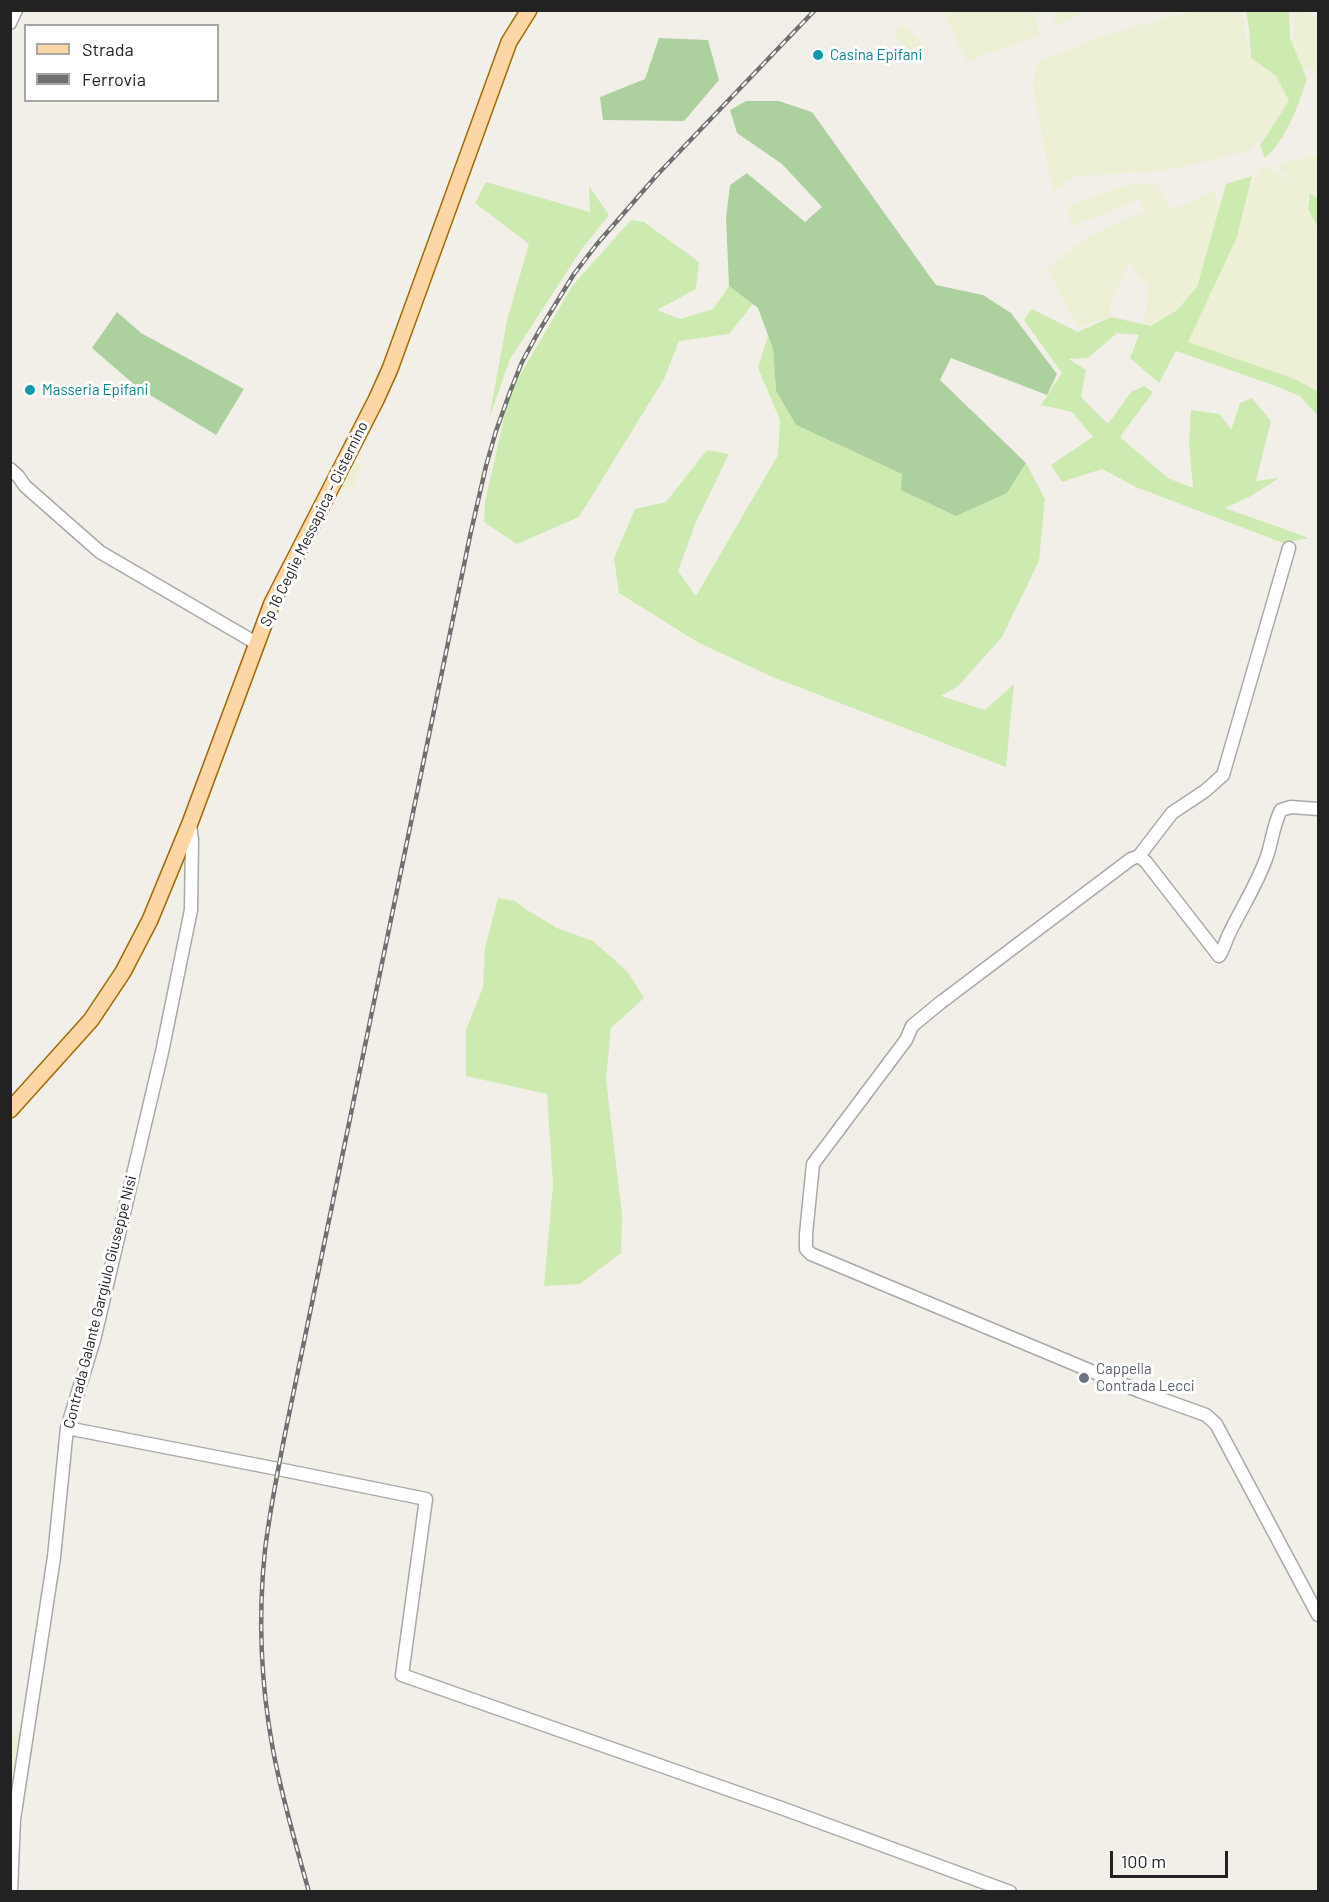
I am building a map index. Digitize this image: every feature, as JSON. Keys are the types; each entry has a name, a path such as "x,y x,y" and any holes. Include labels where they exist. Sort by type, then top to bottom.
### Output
{"main road":[{"name":"Sp 16 Ceglie Messapica - Cisternino","path":"10,1110 91,1020 123,972 150,920 190,823 272,603 390,369 508,42 529,10"}],"street":[{"path":"10,23 16,10"},
{"path":"10,469 25,486 100,552 256,643"},
{"path":"1289,548 1223,775 1205,791 1172,813 1139,856 1131,859 912,1026 906,1040 813,1164 806,1249 811,1254 1139,1391 1206,1415 1216,1424 1318,1615"},
{"path":"1139,856 1219,956 1252,893 1267,857 1281,810 1291,807 1318,809"},
{"name":"Contrada Galante Gargiulo Giuseppe Nisi","path":"11,1892 14,1819 54,1557 67,1428 94,1340 165,1041 191,910 192,840 190,823"},
{"path":"67,1428 426,1499 402,1675 784,1809 1010,1892"}],"green space":[{"path":"1052,10 1089,11 1056,26"},
{"path":"944,11 1036,11 1039,35 966,62"},
{"path":"1190,11 1240,11 1251,58 1276,76 1289,101 1275,124 1249,151 1164,171 1076,176 1053,192 1033,88 1036,63 1099,37"},
{"path":"1246,11 1289,11 1290,38 1307,79 1286,131 1265,158 1260,145 1289,101 1276,76 1251,58"},
{"path":"1295,11 1305,11 1318,18 1318,71 1298,68 1292,44"},
{"path":"903,25 925,45 913,56 893,33"},
{"path":"659,38 708,40 719,80 684,121 603,120 600,97 645,79"},
{"path":"746,101 779,101 812,112 936,285 983,295 1011,313 1057,374 1047,395 951,358 940,380 1026,463 1007,493 956,516 901,490 902,474 796,425 776,391 773,349 758,308 729,286 726,218 730,185 747,173 805,222 822,207 782,164 737,133 730,110"},
{"path":"1318,154 1318,198 1307,191 1308,209 1318,228 1318,389 1188,342 1237,237 1248,192 1262,164 1301,186 1275,166"},
{"path":"1252,176 1237,237 1188,342 1292,378 1318,391 1318,416 1300,396 1176,351 1159,383 1130,358 1139,335 1117,333 1088,358 1069,359 1086,370 1081,397 1108,424 1131,392 1144,386 1153,392 1120,437 1168,478 1193,488 1189,443 1191,410 1220,414 1231,430 1240,403 1252,398 1271,421 1256,481 1279,478 1251,496 1225,508 1309,538 1283,543 1136,487 1102,469 1062,482 1051,465 1093,437 1072,412 1041,405 1062,373 1024,320 1032,309 1078,332 1111,317 1151,326 1177,310 1197,287 1226,184"},
{"path":"486,182 590,212 589,186 609,215 581,250 510,359 489,419 507,320 529,244 475,203"},
{"path":"1134,183 1157,185 1169,208 1190,204 1215,188 1219,211 1197,287 1177,310 1151,326 1144,324 1149,286 1129,263 1110,301 1111,317 1079,327 1047,270 1073,247 1103,229 1144,212 1139,199 1072,227 1067,205"},
{"path":"1310,193 1318,199 1318,228 1308,209"},
{"path":"631,220 644,222 699,262 696,289 657,310 680,319 713,309 729,286 753,304 729,334 679,341 664,379 579,517 517,544 484,522 485,502 510,392 573,285"},
{"path":"117,312 141,333 244,389 216,435 137,387 92,348"},
{"path":"768,335 773,349 776,391 796,425 902,474 1007,493 1026,463 1045,499 1039,561 1002,637 958,686 941,696 985,710 1014,684 1006,767 775,678 699,643 619,593 614,558 635,509 666,502 707,450 729,454 696,522 678,571 696,596 778,455 780,420 758,368"},
{"path":"352,461 362,464 352,492 341,485"},
{"path":"498,898 515,901 557,928 593,941 628,972 644,998 611,1028 606,1079 622,1214 621,1253 580,1284 544,1286 553,1184 547,1094 466,1076 466,1030 483,987 485,948"},
{"path":"11,1735 22,1737 11,1831"}],"railway":[{"path":"309,1892 281,1786 266,1701 261,1625 265,1550 286,1429 486,466 496,431 522,362 574,274 657,175 815,10"}],"place":[{"name":"Casina Epifani","path":"818,55"},
{"name":"Masseria Epifani","path":"30,390"},
{"name":"Cappella Contrada Lecci","path":"1084,1378"}]}
